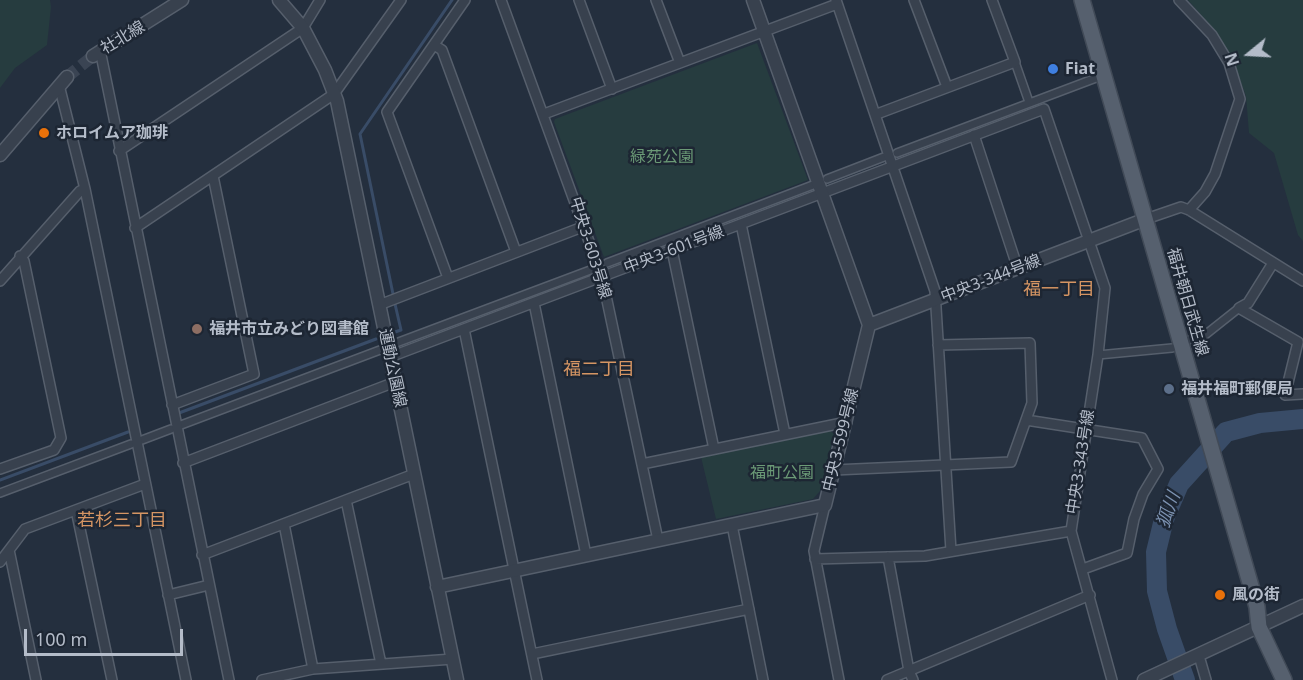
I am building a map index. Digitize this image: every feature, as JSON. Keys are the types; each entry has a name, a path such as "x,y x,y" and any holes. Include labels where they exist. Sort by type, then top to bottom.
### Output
{"main road":[{"name":"福井朝日武生線","path":"1082,0 1257,607 1259,627 1284,680"}],"street":[{"name":"社北線","path":"97,53 160,16 182,0"},
{"name":"運動公園線","path":"279,0 303,28 325,70 334,94 379,305 385,353 395,382 457,680"},
{"path":"119,151 303,28 321,0"},
{"path":"135,228 334,94 401,0"},
{"path":"448,278 387,112 465,0"},
{"name":"中央3-603号線","path":"501,0 602,277 658,540"},
{"path":"579,0 612,89"},
{"path":"656,0 680,63"},
{"path":"753,0 869,325"},
{"path":"914,0 947,87"},
{"path":"992,0 1029,102"},
{"path":"1179,0 1212,35 1229,63 1240,99 1215,174 1205,192 1189,210"},
{"path":"544,114 837,2 877,114 935,291 951,551"},
{"path":"434,45 442,50 516,252"},
{"path":"97,53 229,680"},
{"path":"877,114 1015,62"},
{"path":"897,153 1096,78"},
{"path":"0,155 63,81"},
{"path":"63,81 186,680"},
{"name":"中央3-343号線","path":"974,135 1044,109 1105,288 1098,356 1071,531 1112,680"},
{"path":"974,135 1018,269"},
{"name":"中央3-601号線","path":"385,353 464,329 974,135"},
{"path":"827,179 884,157"},
{"path":"172,405 254,374 213,176"},
{"path":"607,263 813,185"},
{"path":"0,281 20,256 85,189"},
{"path":"1146,219 1181,207 1189,210 1303,281"},
{"name":"中央3-344号線","path":"869,325 1146,219"},
{"path":"741,224 785,434"},
{"path":"379,305 585,226"},
{"path":"672,250 714,449"},
{"path":"0,469 54,450 61,438 24,261 20,256"},
{"path":"1189,340 1205,335 1248,303 1273,264"},
{"path":"396,344 593,269"},
{"path":"534,303 586,555"},
{"path":"1239,308 1298,342 1285,395 1303,394"},
{"name":"中央3-599号線","path":"437,587 825,505 869,325"},
{"path":"464,329 537,680"},
{"path":"834,470 1011,462 1032,403 1030,343 938,345"},
{"path":"1098,356 1172,348"},
{"path":"181,425 385,353"},
{"path":"183,463 395,382"},
{"path":"1026,420 1142,438 1158,470 1143,494 1134,519 1128,553 1083,569"},
{"path":"642,464 847,422"},
{"path":"142,440 171,429"},
{"path":"0,493 131,444"},
{"path":"202,555 414,474"},
{"path":"0,562 26,529 145,483"},
{"path":"346,500 381,664"},
{"path":"825,505 814,559 839,680"},
{"path":"76,510 112,680"},
{"path":"284,524 313,669"},
{"path":"732,525 763,680"},
{"path":"814,559 888,557 951,551 1071,531"},
{"path":"9,550 36,680"},
{"path":"888,557 911,675"},
{"path":"168,595 209,585"},
{"path":"887,680 911,675 1090,595"},
{"path":"1144,680 1164,675 1303,606"},
{"path":"532,654 749,609"},
{"path":"262,680 313,669 453,659"},
{"path":"1193,659 1206,680"}],"green space":[{"path":"0,0 50,0 51,7 47,45 15,68 0,88"},
{"path":"1188,0 1303,0 1303,241 1298,235 1274,153 1249,133 1246,96 1232,58 1216,32"},
{"name":"緑苑公園","path":"757,43 808,180 604,257 554,122 555,119"},
{"name":"福町公園","path":"829,430 834,434 820,491 813,499 716,519 701,457"}],"waterway":[{"path":"393,294 360,134 452,0"},
{"path":"395,304 401,330 395,332"},
{"path":"179,413 376,339"},
{"name":"狐川","path":"1185,680 1167,629 1157,591 1156,552 1164,519 1179,484 1226,432 1260,423 1303,419"},
{"path":"0,480 128,432"}],"tunnel":[{"path":"67,77 93,56"}],"place":[{"name":"Fiat","path":"1053,69"},
{"name":"ホロイムア珈琲","path":"44,133"},
{"name":"福井市立みどり図書館","path":"197,329"},
{"name":"福井福町郵便局","path":"1169,389"},
{"name":"風の街","path":"1220,595"}],"district":[{"name":"福一丁目","path":"1059,290"},
{"name":"福二丁目","path":"599,370"},
{"name":"若杉三丁目","path":"122,521"}]}
